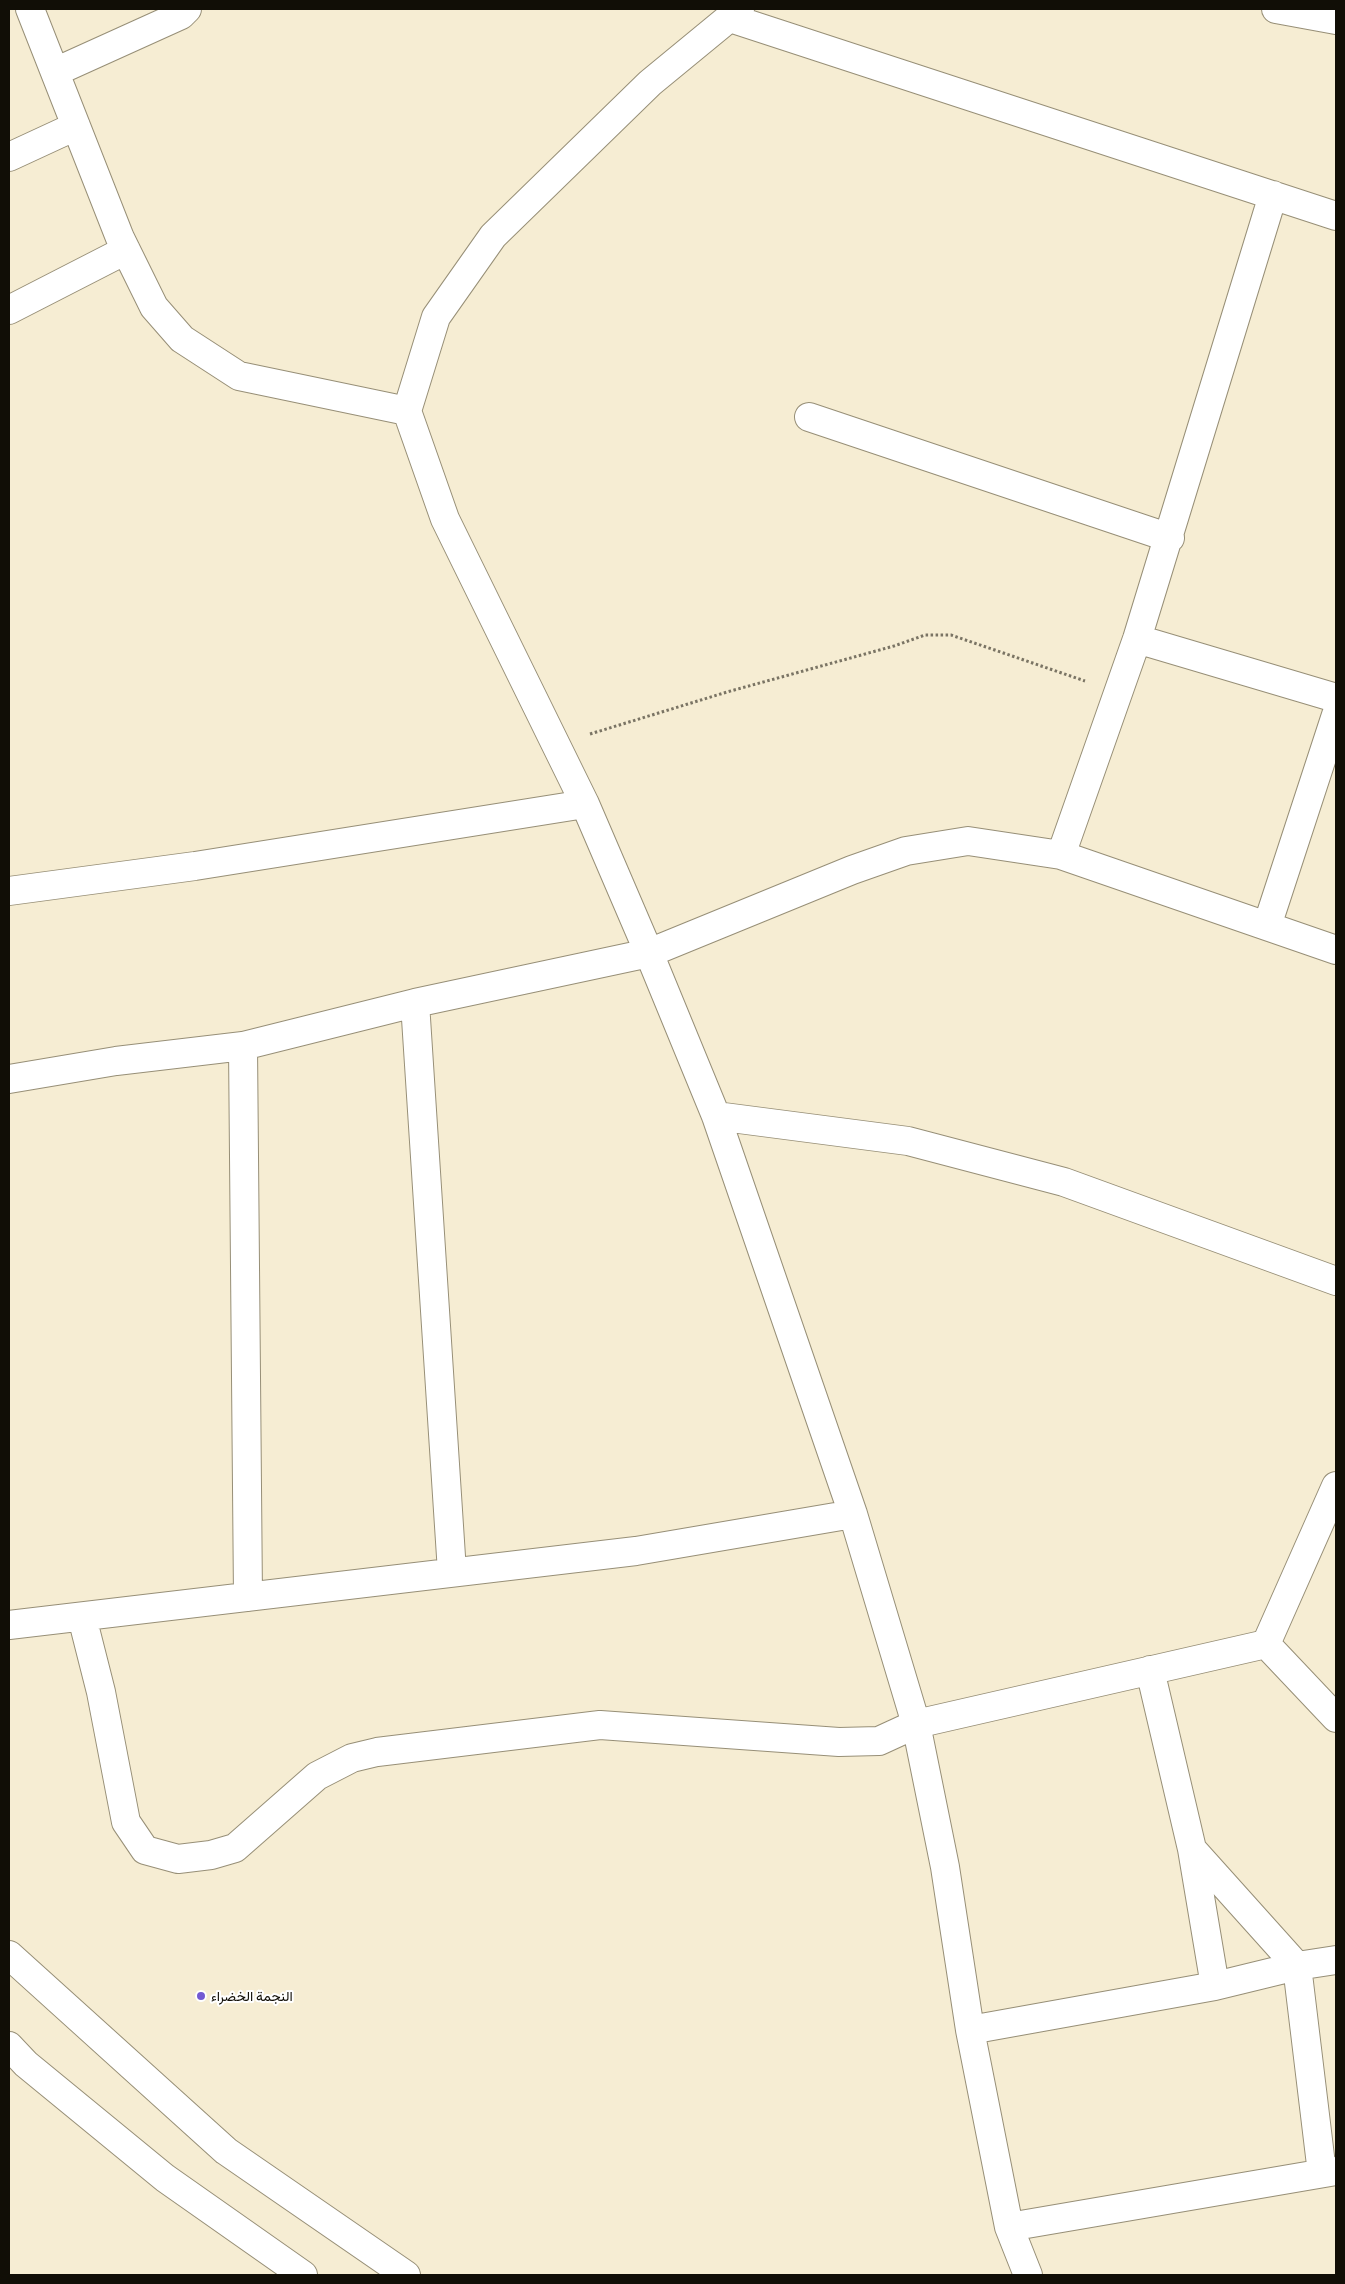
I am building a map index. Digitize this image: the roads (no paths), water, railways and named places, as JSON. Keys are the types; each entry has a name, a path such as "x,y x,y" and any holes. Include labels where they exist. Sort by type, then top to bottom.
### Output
{"street":[{"path":"30,9 126,250 154,307 182,339 239,376 407,411"},
{"path":"55,72 181,15 186,9"},
{"path":"1276,9 1336,20"},
{"path":"1028,2275 1009,2227 970,2030 945,1867 916,1724 853,1514 716,1116 650,953 585,804 445,519 407,411 436,317 493,236 650,83 735,13 1336,216"},
{"path":"9,156 76,126"},
{"path":"1061,855 1138,639 1273,195"},
{"path":"9,310 126,250"},
{"path":"809,417 1170,538"},
{"path":"1138,639 1336,698"},
{"path":"1267,926 1336,715"},
{"path":"9,891 194,866 585,804"},
{"path":"9,1079 116,1061 242,1046 415,1003 650,953 852,870 906,851 968,841 1061,855 1336,950"},
{"path":"415,1003 452,1572"},
{"path":"242,1046 248,1597"},
{"path":"716,1116 908,1141 1064,1182 1336,1281"},
{"path":"1266,1644 1336,1486"},
{"path":"9,1625 636,1551 853,1514"},
{"path":"82,1617 101,1692 126,1822 145,1850 178,1859 211,1855 235,1848 317,1776 352,1758 377,1752 600,1725 839,1742 878,1740 916,1724 1266,1644"},
{"path":"1266,1644 1336,1718"},
{"path":"1150,1670 1192,1850 1215,1986"},
{"path":"1009,2227 1329,2172 1297,1966 1192,1850"},
{"path":"9,1955 226,2151 406,2275"},
{"path":"970,2030 1215,1986 1297,1966 1336,1960"},
{"path":"9,2046 33,2070 165,2178 303,2275"}],"place":[{"name":"النجمة الخضراء","path":"201,1996"}]}
